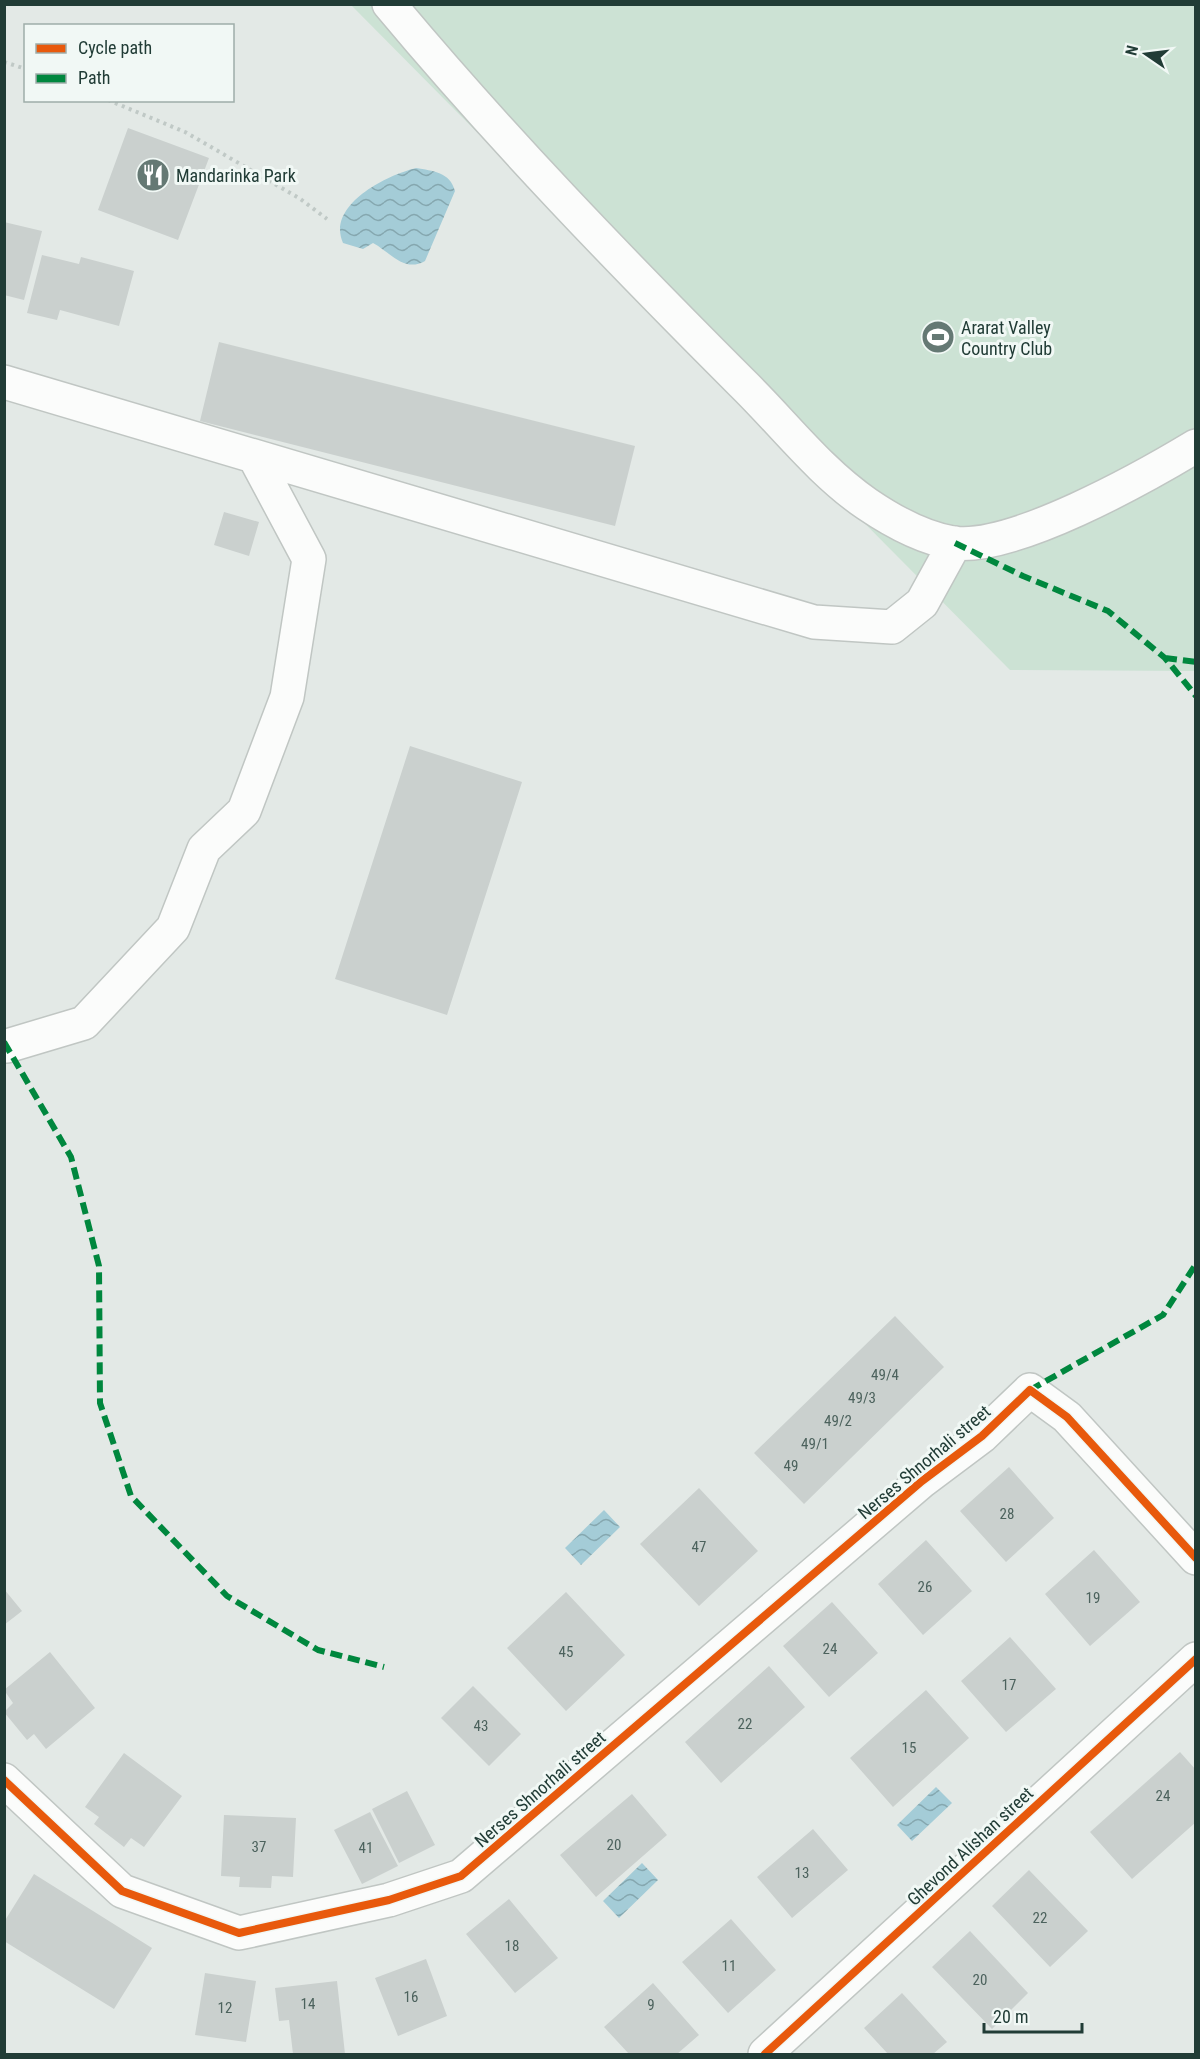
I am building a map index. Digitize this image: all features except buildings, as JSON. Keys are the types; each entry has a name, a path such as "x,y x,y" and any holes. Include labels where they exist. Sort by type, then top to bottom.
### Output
{"street":[{"path":"389,4 581,221 743,384 802,448 866,503 917,532 955,543 997,539 1046,524 1196,446"},
{"path":"4,382 814,622 892,627 922,603 955,543"},
{"path":"7,1046 84,1023 173,928 204,849 244,811 287,697 309,559 254,456"},
{"name":"Nerses Shnorhali street","path":"4,1780 122,1891 239,1933 388,1900 461,1876 922,1481 982,1436 1029,1390 1067,1417 1196,1558"},
{"name":"Ghevond Alishan street","path":"765,2055 1196,1659"}],"path":[{"path":"4,62 24,68"},
{"path":"113,102 185,132 299,198 327,219"}],"green space":[{"name":"Ararat Valley Country Club","path":"351,5 1195,5 1195,671 1010,670"}],"water":[{"path":"416,168 445,176 455,191 425,261 410,265 398,260 373,243 363,249 343,243 340,229 343,216 351,204 362,194 390,177"},
{"path":"604,1510 620,1527 581,1565 565,1548"},
{"path":"936,1787 952,1803 912,1841 897,1825"},
{"path":"642,1863 658,1880 619,1918 603,1901"}],"marked path":[{"path":"955,543 1023,576 1108,611 1165,658 1196,696"},
{"path":"1165,658 1196,662"},
{"path":"4,1042 71,1157 99,1266 100,1403 131,1496 227,1596 318,1650 384,1667"},
{"path":"1030,1390 1163,1315 1196,1264"}],"cycle path":[{"path":"4,1780 122,1891 239,1933 389,1900 461,1876 922,1481 982,1436 1030,1390 1067,1417 1196,1558"},
{"path":"765,2054 1196,1659"}],"place":[{"name":"Mandarinka Park","path":"153,175"},
{"name":"Ararat Valley Country Club","path":"938,337"}]}
